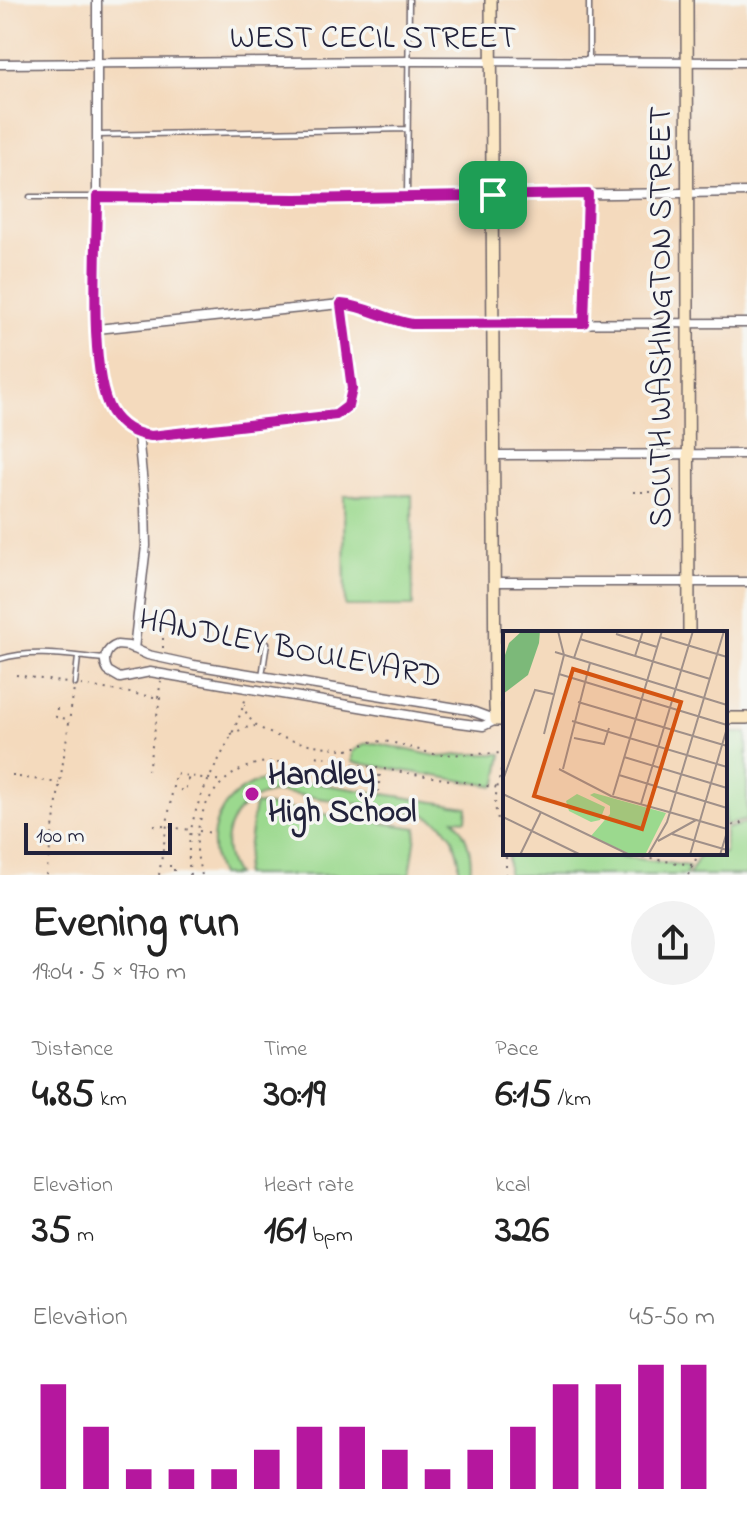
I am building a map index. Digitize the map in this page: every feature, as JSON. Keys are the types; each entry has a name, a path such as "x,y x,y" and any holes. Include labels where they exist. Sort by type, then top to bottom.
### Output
{"street":[{"path":"97,0 97,329 100,375 107,402 119,422 138,434 157,436 329,417 343,411 348,406 352,389 341,304"},
{"path":"491,0 495,582 500,720"},
{"name":"SOUTH WASHINGTON STREET","path":"687,0 689,631"},
{"name":"WEST CECIL STREET","path":"0,64 747,62"},
{"path":"97,197 747,192"},
{"path":"97,329 341,304 356,305 412,324 747,323"},
{"path":"134,649 145,572 146,539 138,434"},
{"path":"495,455 747,454"},
{"path":"495,582 747,582"},
{"name":"HANDLEY BOULEVARD","path":"117,645 148,655 264,677 469,710 500,720 475,726 150,672 120,678 108,671 105,659 108,650 117,645"},
{"path":"263,692 264,677"},
{"path":"372,709 374,695"}],"lane":[{"path":"407,196 409,0"},
{"path":"589,0 589,62"},
{"path":"98,135 407,129"},
{"path":"584,323 588,194"},
{"path":"30,197 97,197"},
{"path":"264,677 267,643"},
{"path":"0,659 36,653 105,659"},
{"path":"75,684 78,657"}],"path":[{"path":"633,492 677,492"},
{"path":"163,637 163,650"},
{"path":"16,675 61,682"},
{"path":"148,770 161,680"},
{"path":"106,689 108,681"},
{"path":"114,691 115,682"},
{"path":"46,875 75,684 158,698"},
{"path":"128,693 129,684"},
{"path":"190,875 188,855 197,805 246,697"},
{"path":"244,705 248,718 256,727"},
{"path":"57,708 56,717 70,719"},
{"path":"229,736 237,730 256,727 302,743 348,750 374,741 391,742 437,755 503,752"},
{"path":"202,875 196,858 194,830 206,802 224,781 258,763 284,762 315,767 318,756 347,760 348,750"},
{"path":"503,761 496,812 503,832"},
{"path":"380,776 346,771 347,763 503,789"},
{"path":"378,792 381,768"},
{"path":"13,774 60,783"},
{"path":"159,875 175,774 224,781"},
{"path":"180,790 185,791 189,776"},
{"path":"727,827 747,822"},
{"path":"154,825 213,833"},
{"path":"624,855 692,865"},
{"path":"688,875 698,855"},
{"path":"169,866 174,866 174,875"}],"green space":[{"path":"412,495 413,606 345,606 344,496"},
{"path":"727,733 747,733 747,820 727,825"},
{"path":"375,743 441,757 502,754 497,783 494,786 352,762 352,752 364,744"},
{"path":"282,778 467,807 466,820 454,819 468,845 470,875 459,875 459,860 453,838 443,825 424,814 279,792 251,801 232,821 226,847 236,875 220,875 213,840 223,809 233,796 247,787 263,780"},
{"path":"255,804 417,828 410,875 244,875"},
{"path":"747,823 747,875 689,875 700,855 727,855 727,828"},
{"path":"508,855 610,855 689,866 686,875 508,875"}],"place":[{"name":"Handley High School","path":"252,794"}],"route":[{"path":"588,194 584,323 412,324 356,305 341,304 352,389 348,406 336,415 151,436 126,428 113,414 102,390 97,351 97,197 296,199 493,195 588,194"}]}
